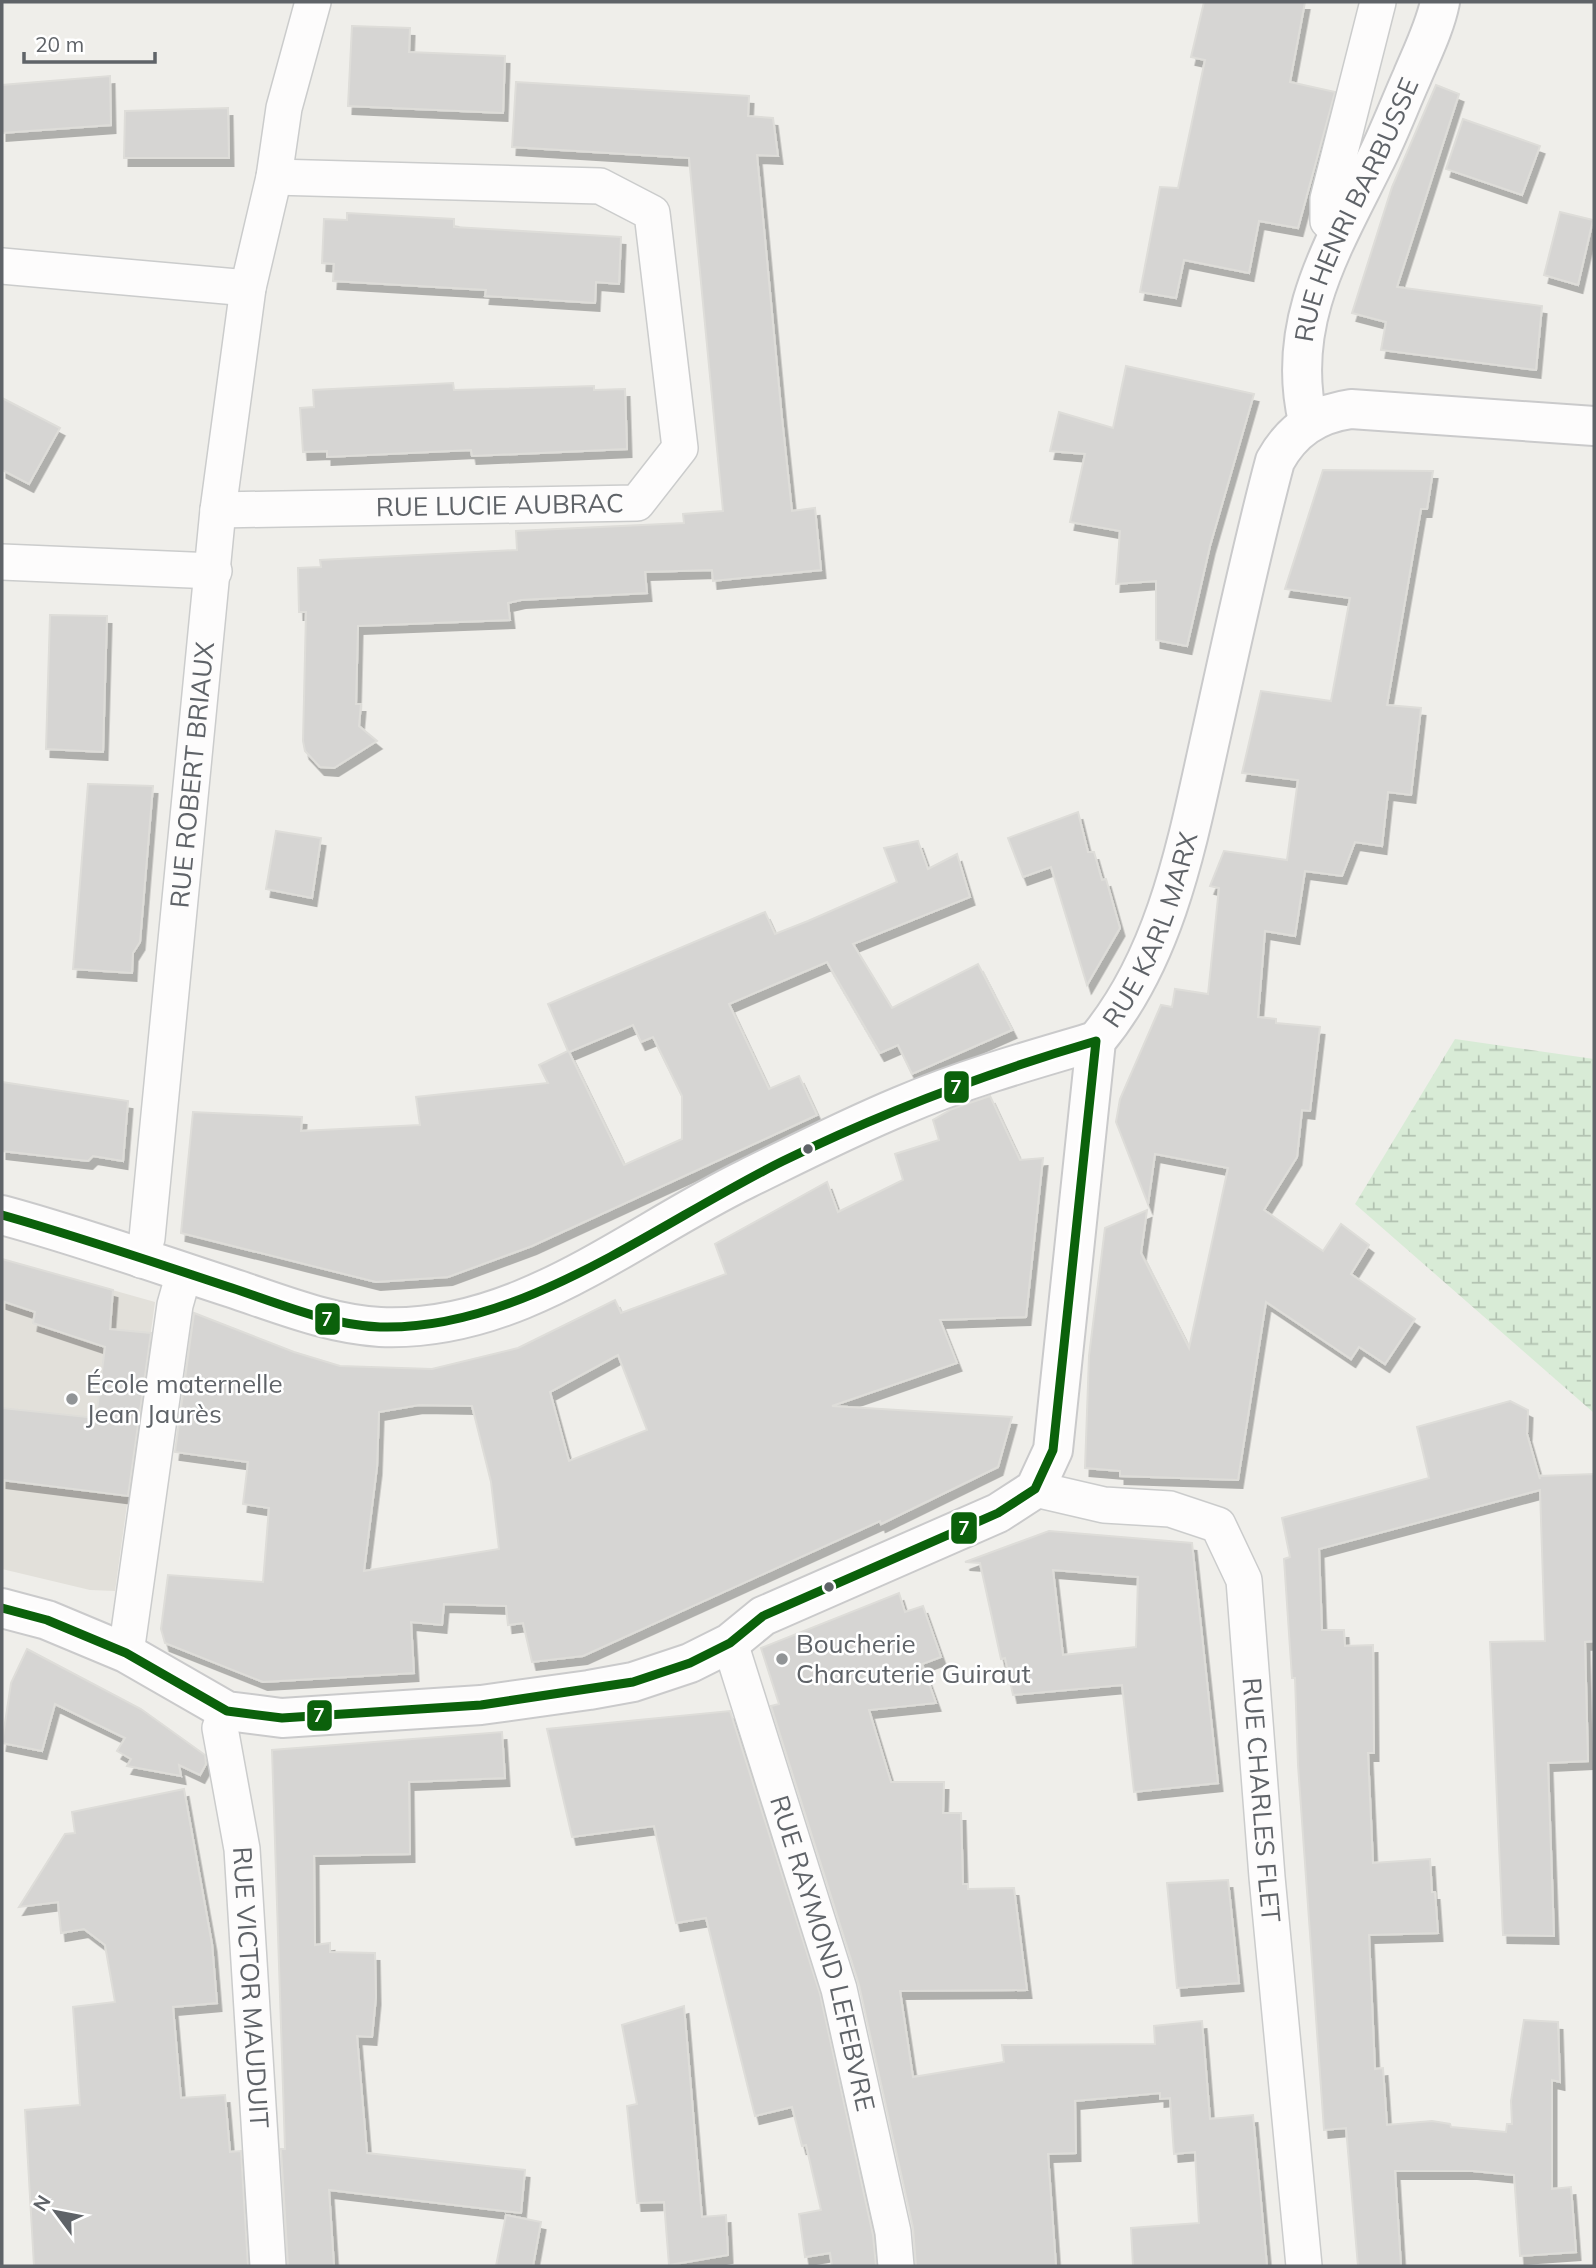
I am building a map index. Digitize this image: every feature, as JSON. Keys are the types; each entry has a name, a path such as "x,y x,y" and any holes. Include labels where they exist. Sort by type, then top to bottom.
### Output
{"street":[{"name":"RUE ROBERT BRIAUX","path":"141,1260 147,1238 218,510 248,288 274,177 284,108 313,2"},
{"path":"1339,231 1328,220 1328,199 1378,2"},
{"name":"RUE HENRI BARBUSSE","path":"1308,421 1301,393 1307,318 1322,265 1380,150 1440,2"},
{"name":"RUE LUCIE AUBRAC","path":"218,510 637,503 680,448 653,213 600,186 274,177"},
{"path":"2,266 248,288"},
{"path":"1308,421 1331,412 1351,409 1594,426"},
{"name":"RUE KARL MARX","path":"1035,1489 1054,1450 1097,1041 1121,1012 1143,971 1167,906 1189,836 1275,461 1284,443 1308,421"},
{"path":"2,562 214,571"},
{"path":"2,1215 69,1233 141,1260 318,1317 379,1327 438,1324 486,1315 541,1294 718,1192 891,1110 1016,1064 1097,1041"},
{"path":"126,1653 175,1305 184,1273"},
{"path":"2,1608 47,1620 126,1653 227,1710 282,1718 481,1706 633,1682 690,1663 730,1643 763,1616 998,1513 1035,1489"},
{"name":"RUE CHARLES FLET","path":"1035,1489 1104,1505 1170,1509 1218,1525 1244,1580 1267,1877 1304,2266"},
{"name":"RUE RAYMOND LEFEBVRE","path":"730,1643 839,1989 893,2232 896,2266"},
{"name":"RUE VICTOR MAUDUIT","path":"227,1710 220,1728 242,1849 268,2266"}],"shaded area":[{"name":"École maternelle Jean Jaurès","path":"2,1259 155,1302 115,1591 90,1590 2,1569"}],"green space":[{"path":"1455,1039 1594,1059 1594,1413 1355,1204"}],"building":[{"path":"1204,2 1305,2 1290,82 1335,92 1298,228 1259,221 1249,273 1184,260 1176,298 1140,292 1160,187 1178,188 1205,60 1191,57"},
{"path":"352,26 410,28 409,52 505,56 503,113 348,106"},
{"path":"110,76 111,125 2,133 2,85"},
{"path":"516,82 749,96 748,116 773,118 778,156 757,155 782,418 792,511 815,508 821,570 713,581 712,570 645,572 647,593 521,600 508,603 510,620 358,626 356,704 361,704 359,726 377,741 334,768 320,767 305,751 303,741 306,612 299,612 298,568 321,567 320,560 517,550 516,531 684,523 683,514 723,511 689,158 512,147"},
{"path":"1436,85 1459,94 1397,287 1542,306 1536,370 1381,350 1386,322 1352,313 1392,187"},
{"path":"228,108 229,158 124,158 125,111"},
{"path":"1463,119 1540,146 1522,195 1446,169"},
{"path":"1560,212 1593,220 1578,285 1544,275"},
{"path":"347,213 454,219 454,227 621,237 619,284 596,282 595,303 485,296 486,290 333,281 334,264 322,263 324,219 347,220"},
{"path":"1126,366 1254,394 1210,546 1187,646 1156,640 1156,581 1116,584 1120,531 1070,522 1085,454 1050,451 1059,412 1113,428"},
{"path":"453,383 454,390 594,386 594,390 625,389 627,449 472,456 471,450 327,457 327,451 303,452 300,408 314,407 313,390"},
{"path":"2,398 60,428 29,484 2,470"},
{"path":"1323,470 1433,471 1427,509 1421,509 1387,705 1421,708 1411,795 1388,792 1382,846 1355,842 1342,876 1305,871 1295,936 1265,931 1258,1017 1276,1019 1276,1023 1320,1027 1310,1111 1302,1110 1297,1157 1264,1210 1323,1251 1341,1224 1369,1245 1351,1274 1415,1319 1385,1364 1359,1347 1351,1359 1266,1302 1238,1480 1120,1476 1120,1471 1085,1468 1089,1356 1105,1228 1147,1210 1141,1253 1189,1348 1228,1168 1155,1154 1148,1204 1116,1122 1120,1099 1161,1005 1172,1007 1175,989 1208,994 1219,888 1210,886 1224,851 1287,860 1298,780 1242,773 1261,691 1331,701 1350,598 1285,589"},
{"path":"50,615 107,616 103,752 46,749"},
{"path":"88,784 153,786 140,942 133,953 132,973 73,969"},
{"path":"1078,812 1088,852 1094,852 1102,880 1106,879 1120,928 1087,985 1051,867 1023,877 1008,838"},
{"path":"276,831 321,838 312,898 266,889"},
{"path":"918,841 928,869 957,854 970,897 853,944 892,1008 978,964 1012,1030 912,1074 898,1045 880,1053 827,962 729,1004 769,1089 799,1076 817,1115 532,1246 448,1277 376,1282 181,1233 193,1112 302,1117 301,1131 420,1125 416,1097 548,1083 539,1065 568,1051 548,1004 765,912 775,934 897,882 884,848","holes":["633,1025 641,1042 653,1037 682,1096 682,1139 624,1165 569,1052"]},
{"path":"2,1082 128,1101 123,1161 93,1156 88,1161 2,1151"},
{"path":"990,1096 1020,1160 1043,1158 1026,1317 940,1320 957,1363 832,1406 1012,1417 998,1467 881,1524 880,1521 583,1656 532,1662 523,1623 508,1625 506,1606 444,1604 442,1625 411,1622 414,1673 263,1682 165,1643 161,1629 168,1575 263,1582 269,1508 243,1504 248,1462 175,1452 194,1313 294,1352 340,1366 432,1369 518,1348 615,1300 621,1313 726,1274 715,1244 827,1182 838,1212 903,1180 895,1154 939,1140 933,1120 952,1109","holes":["618,1355 647,1430 569,1461 550,1392","419,1405 472,1406 491,1482 499,1549 364,1571 377,1467 379,1412"]},
{"path":"2,1259 113,1290 110,1329 151,1333 128,1496 2,1480 2,1408 96,1418 105,1347 33,1323 35,1312 2,1301"},
{"path":"1510,1401 1528,1410 1527,1434 1539,1476 1594,1474 1594,1641 1585,1642 1588,1761 1548,1763 1554,1936 1503,1935 1490,1642 1545,1641 1540,1490 1319,1549 1322,1630 1344,1630 1345,1646 1373,1645 1374,1753 1368,1753 1373,1863 1430,1859 1432,1892 1435,1892 1438,1933 1369,1935 1375,2069 1383,2068 1387,2125 1432,2121 1450,2124 1451,2127 1506,2132 1507,2124 1512,2124 1511,2101 1524,2020 1558,2022 1560,2082 1552,2080 1552,2189 1571,2187 1576,2252 1520,2256 1514,2175 1473,2171 1395,2171 1401,2266 1358,2266 1346,2128 1324,2130 1298,1765 1295,1678 1292,1678 1284,1559 1290,1557 1282,1518 1429,1478 1417,1427"},
{"path":"1049,1531 1192,1543 1218,1783 1134,1792 1122,1685 1013,1695 1005,1658 1001,1659 980,1563 965,1562","holes":["1053,1570 1138,1577 1136,1647 1063,1655"]},
{"path":"899,1593 905,1612 923,1606 941,1657 922,1664 936,1703 869,1710 891,1782 944,1782 943,1813 961,1813 963,1884 968,1884 968,1889 1014,1888 1027,1990 900,1991 913,2077 1004,2062 1002,2045 1155,2044 1154,2026 1202,2021 1210,2119 1253,2115 1267,2266 1133,2266 1131,2228 1199,2223 1195,2152 1174,2154 1170,2098 1160,2099 1160,2093 1075,2101 1076,2153 1048,2154 1056,2266 916,2266 913,2228 859,1985 771,1706 779,1704 761,1648"},
{"path":"27,1649 141,1709 205,1755 206,1764 200,1775 179,1765 181,1776 127,1766 131,1759 117,1751 125,1738 55,1704 42,1751 2,1743 11,1683"},
{"path":"730,1711 820,1994 873,2235 876,2266 832,2266 830,2253 805,2257 799,2214 821,2210 806,2145 802,2146 792,2107 755,2116 706,1918 676,1923 654,1826 572,1837 547,1729"},
{"path":"502,1732 505,1778 409,1782 410,1854 314,1856 315,1945 330,1943 330,1952 375,1953 376,1997 372,2037 357,2036 367,2153 525,2170 521,2213 329,2190 334,2266 288,2266 281,2149 285,2149 272,1750"},
{"path":"184,1789 212,1944 217,2003 173,2007 181,2098 225,2095 230,2152 241,2151 248,2266 34,2266 25,2110 80,2105 73,2007 115,2002 105,1945 84,1929 61,1933 58,1902 19,1907 65,1834 75,1833 72,1812"},
{"path":"1228,1880 1239,1983 1177,1988 1167,1883"},
{"path":"684,2006 702,2217 726,2215 728,2255 669,2265 664,2202 637,2203 627,2106 637,2104 622,2025"},
{"path":"506,2215 541,2222 533,2266 496,2266"}],"transit line":[{"name":"7","path":"2,1215 118,1250 323,1318 380,1327 433,1324 485,1311 537,1292 588,1268 783,1161 898,1109 1015,1066 1096,1041 1053,1450 1035,1489 998,1513 763,1616 730,1643 690,1663 633,1682 481,1705 282,1718 227,1711 126,1653 47,1620 2,1608"}],"place":[{"name":"École maternelle Jean Jaurès","path":"72,1399"},
{"name":"Boucherie Charcuterie Guiraut","path":"782,1659"}]}
